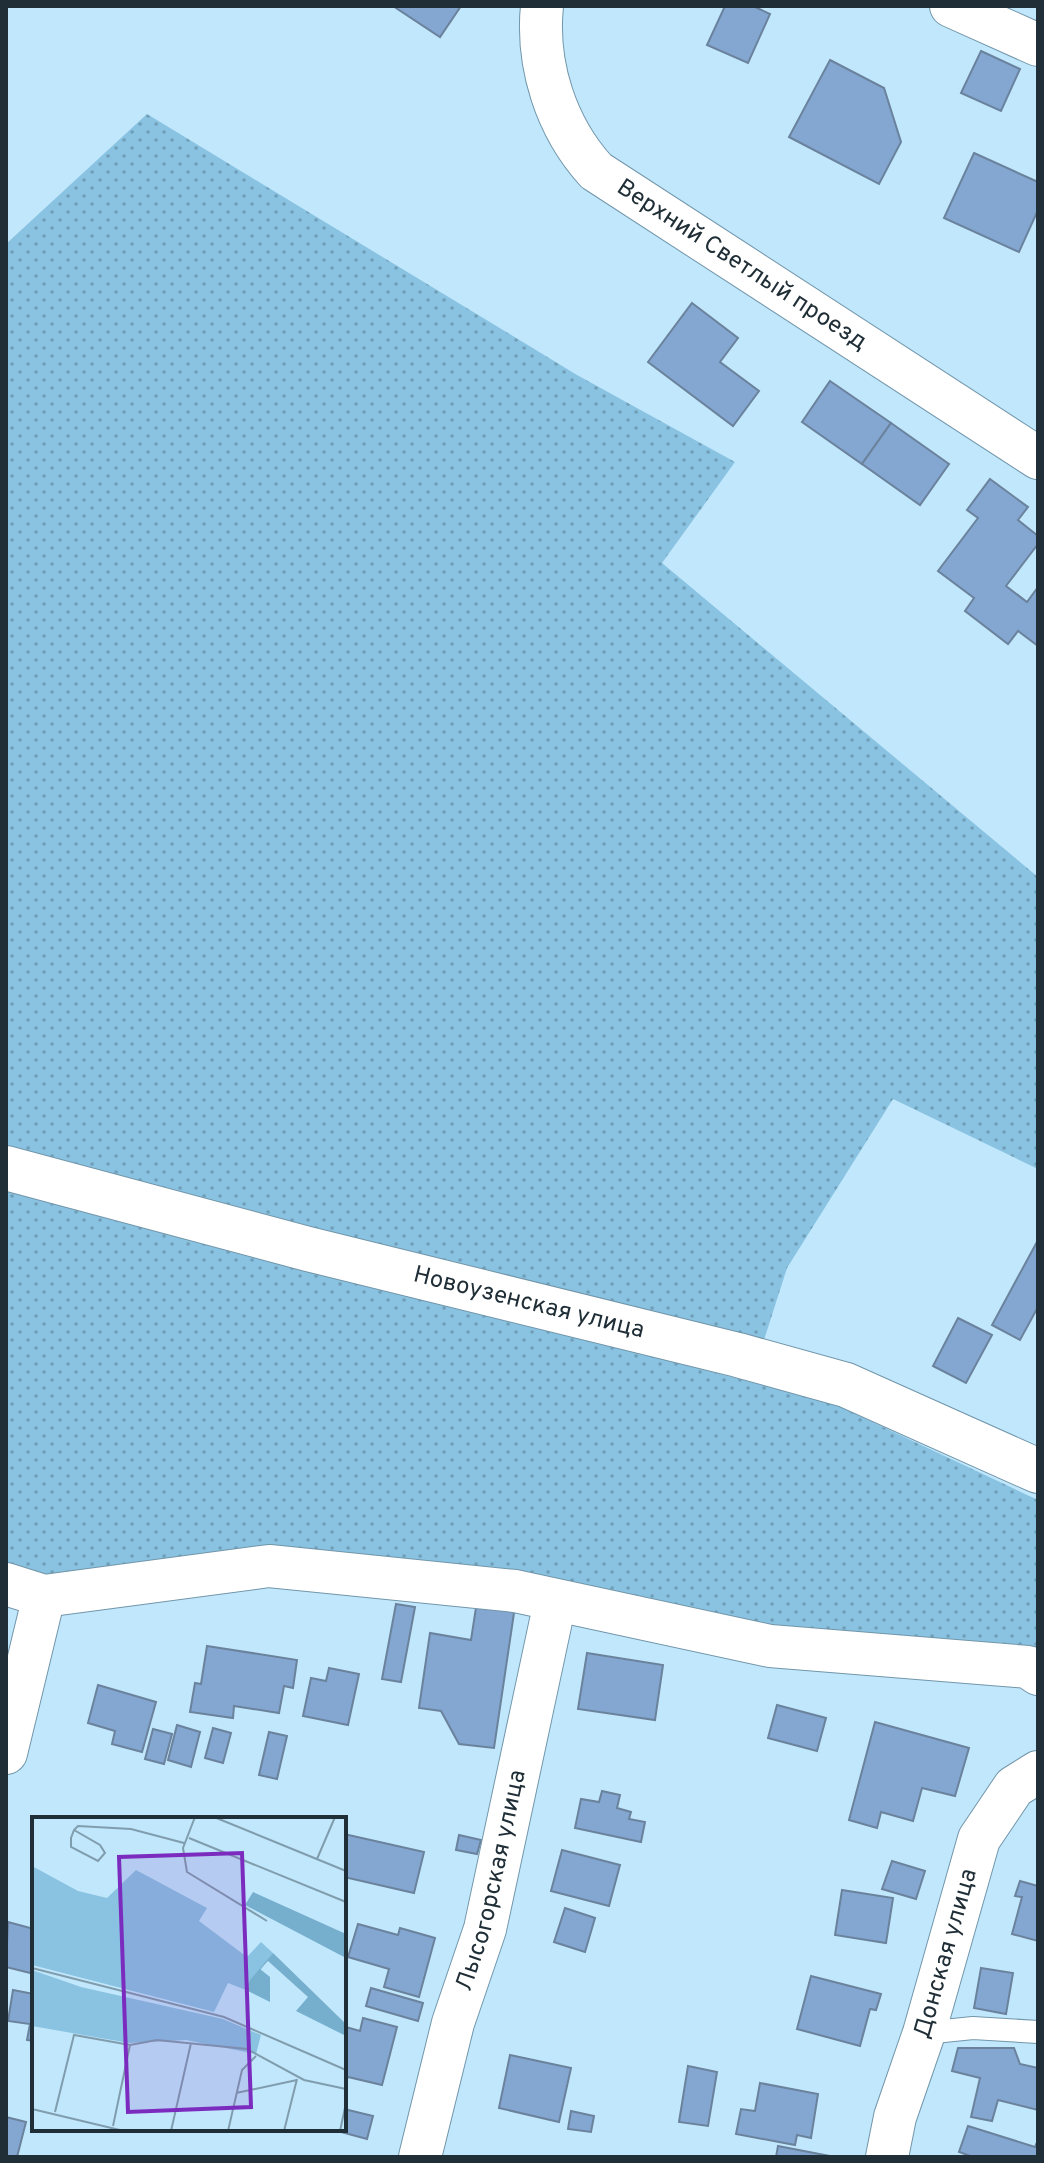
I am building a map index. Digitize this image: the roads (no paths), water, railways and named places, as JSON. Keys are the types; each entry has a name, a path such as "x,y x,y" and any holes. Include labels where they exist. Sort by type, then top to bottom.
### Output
{"main road":[{"name":"Новоузенская улица","path":"6,1168 308,1249 738,1355 846,1385 1038,1471"}],"street":[{"name":"Верхний Светлый проезд","path":"542,6 539,40 558,114 574,147 596,171 1038,458"},
{"path":"951,6 1038,45"},
{"path":"6,1753 25,1590 269,1566 515,1591 770,1646 1028,1667 1038,1674"},
{"name":"Лысогорская улица","path":"420,2157 453,2023 485,1929 555,1602"},
{"name":"Донская улица","path":"887,2157 895,2117 924,2033 979,1839 1014,1787 1038,1772"}],"lane":[{"path":"924,2033 973,2028 1038,2032"}]}
